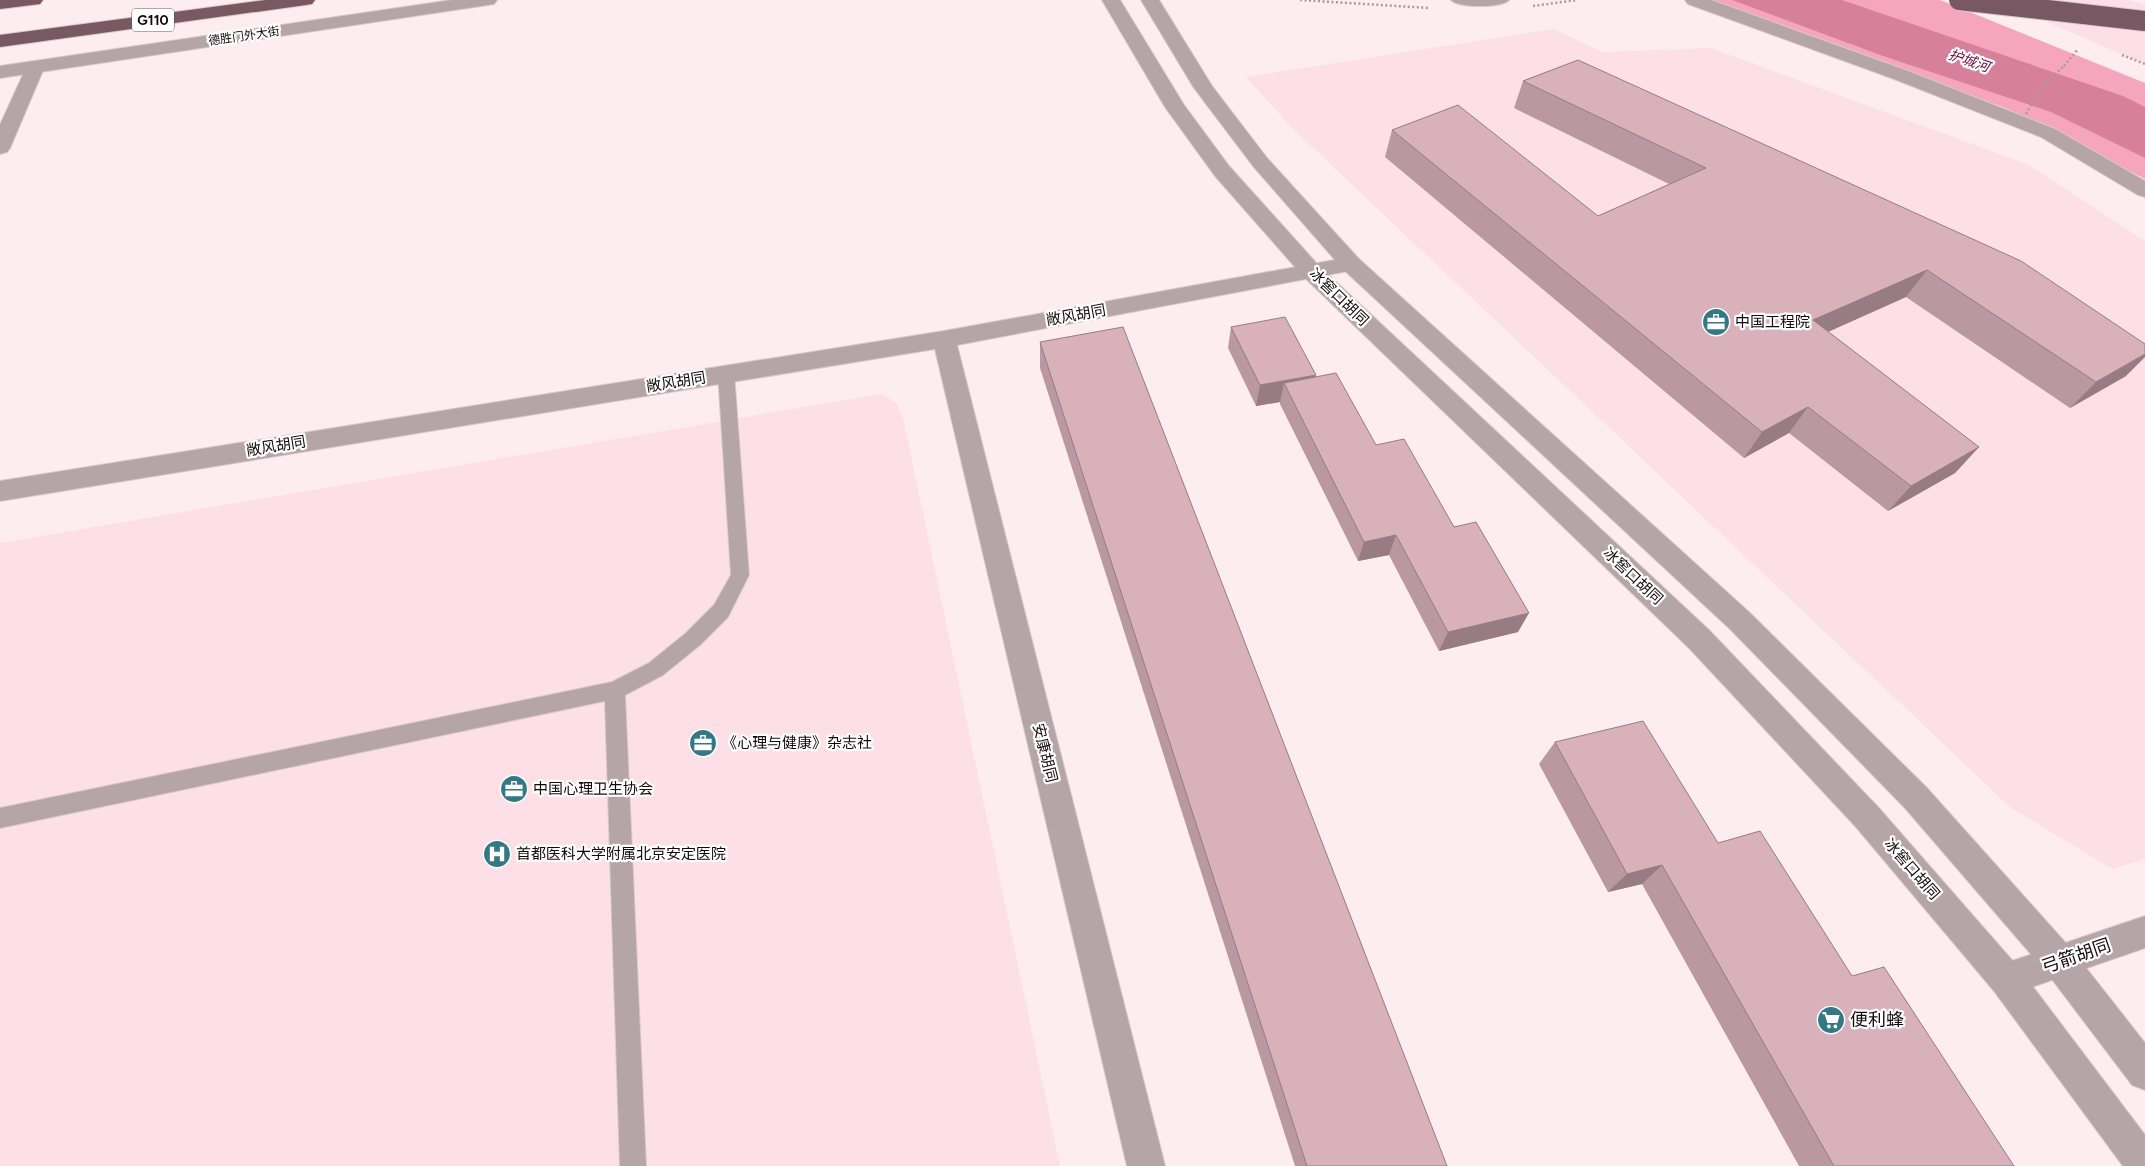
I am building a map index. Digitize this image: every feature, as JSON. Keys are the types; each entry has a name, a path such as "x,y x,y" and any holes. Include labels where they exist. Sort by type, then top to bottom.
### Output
{"highway":[{"path":"0,4 34,0"},
{"name":"德胜门外大街","path":"0,40 306,0"},
{"path":"1960,0 2145,21"}],"street":[{"name":"德胜门外大街","path":"0,72 488,0"},
{"name":"冰窖口胡同","path":"1111,0 1175,107 1222,171 1311,272 1699,639 1867,817 2006,979 2145,1165"},
{"path":"1150,0 1204,88 1260,162 1351,264 1740,621 1916,798 2060,962 2145,1072"},
{"path":"1694,0 1901,75 2032,126 2048,133 2145,190"},
{"path":"0,148 35,68"},
{"name":"敞风胡同","path":"0,491 944,339 1351,264"},
{"name":"安康胡同","path":"944,339 1146,1166"},
{"name":"弓箭胡同","path":"2006,979 2145,932"}],"lane":[{"path":"1457,0 1481,3 1503,0"},
{"path":"2057,0 2145,31"},
{"path":"0,818 615,690 656,669 693,639 721,612 740,575 726,374"},
{"path":"615,690 633,1166"}],"path":[{"path":"2026,114 2032,99 2040,87 2064,66 2081,45"}],"shaded area":[{"path":"1709,0 1940,0 2145,83 2145,179 2005,108"},
{"path":"1996,0 2129,0 2145,5 2145,64"},
{"path":"1554,29 1603,52 1711,48 2029,165 2145,241 2145,859 2112,869 2010,807 1290,126 1246,77"},
{"name":"首都医科大学附属北京安定医院","path":"882,394 896,403 903,418 1060,1166 0,1166 0,543"}],"water":[{"name":"护城河","path":"1732,0 1842,0 2123,96 2145,107 2145,158 2051,112 1883,56"}],"building":[{"name":"中国工程院","path":"1578,60 2021,261 2145,344 2145,354 2096,382 1927,270 1813,320 1979,447 1911,486 1808,407 1762,432 1392,130 1458,105 1598,216 1706,168 1523,81"},
{"path":"1285,317 1316,375 1260,385 1231,327"},
{"path":"1123,327 1447,1166 1307,1166 1040,342"},
{"path":"1336,373 1376,445 1404,439 1454,527 1476,522 1529,613 1448,632 1396,535 1364,542 1284,383"},
{"path":"1643,721 1718,843 1760,831 1852,976 1884,967 2014,1166 1834,1166 1662,865 1627,874 1555,742"}],"place":[{"name":"中国工程院","path":"1716,322"},
{"name":"《心理与健康》杂志社","path":"703,743"},
{"name":"中国心理卫生协会","path":"514,789"},
{"name":"首都医科大学附属北京安定医院","path":"497,854"},
{"name":"便利蜂","path":"1831,1020"}]}
